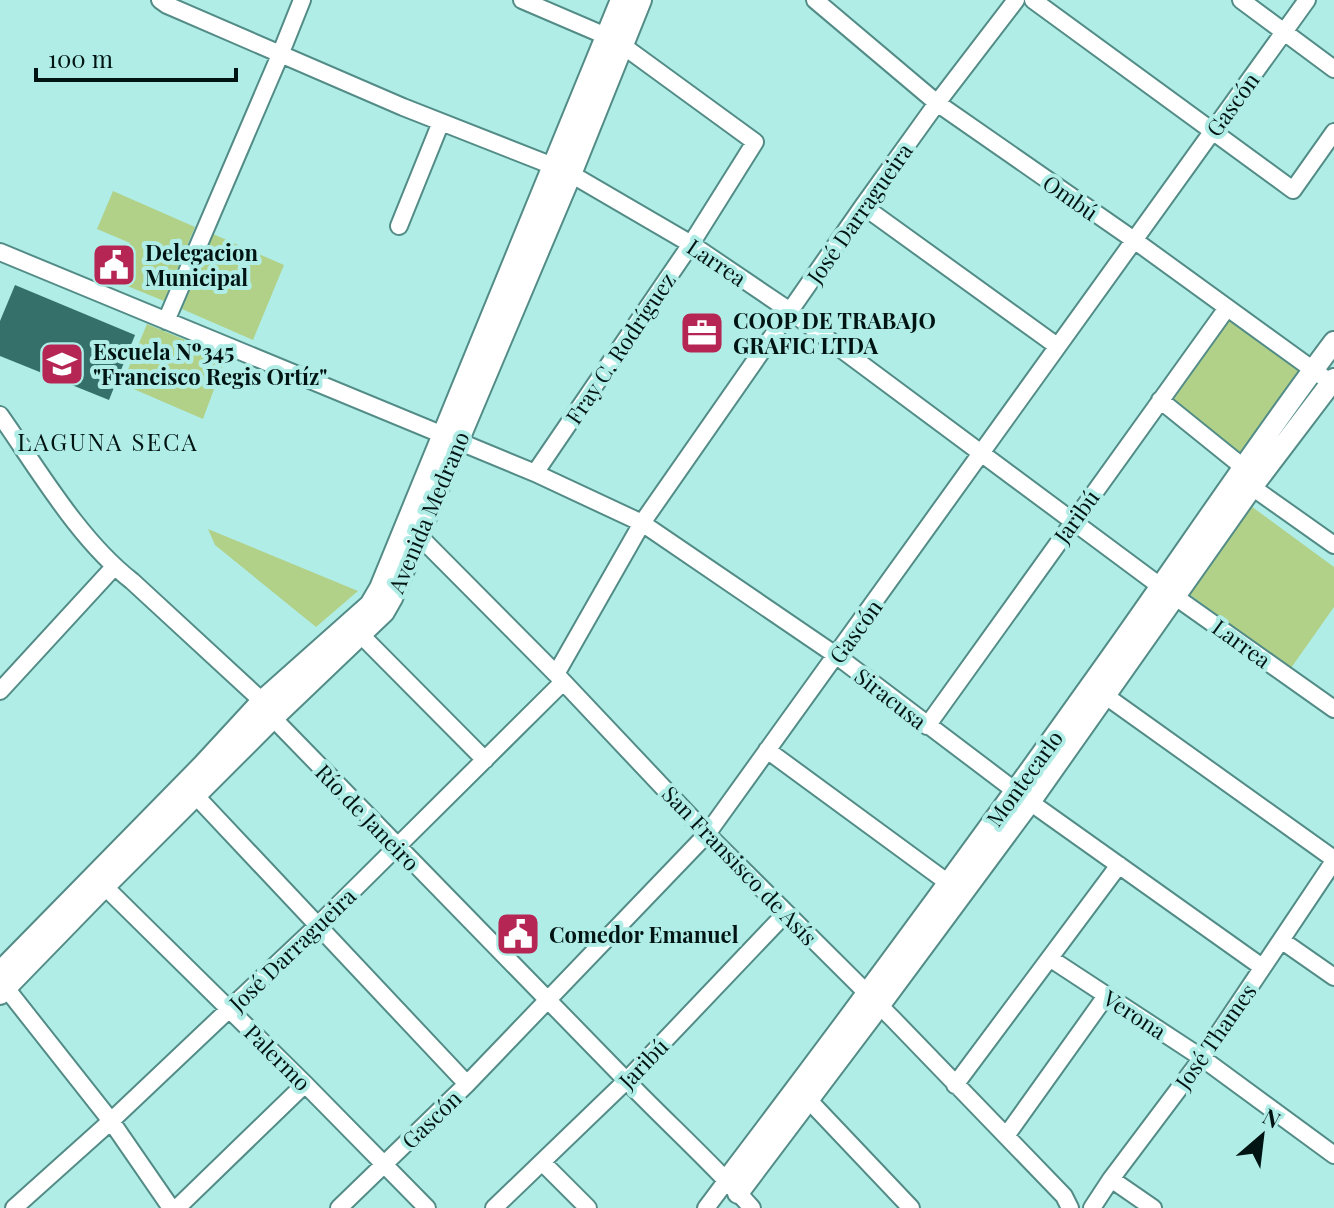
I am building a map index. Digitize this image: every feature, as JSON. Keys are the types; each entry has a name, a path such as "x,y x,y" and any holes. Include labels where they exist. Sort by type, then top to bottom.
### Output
{"main road":[{"name":"Avenida Medrano","path":"614,41 621,0"},
{"name":"Avenida Medrano","path":"2,985 203,765 267,709 361,635 384,612 392,598 412,531 614,41 641,0"},
{"name":"Montecarlo","path":"736,1197 802,1094 1023,796 1168,591 1243,467 1334,342"},
{"name":"Montecarlo","path":"1168,591 1333,382"},
{"name":"Avenida Medrano","path":"98,881 195,795 267,709 370,605 412,531"},
{"name":"Montecarlo","path":"873,999 947,882 1023,796"}],"street":[{"name":"Larrea","path":"160,0 280,55 562,170 691,244 790,311 1168,591 1334,709"},
{"path":"166,321 302,0"},
{"path":"522,0 614,41"},
{"name":"Ombú","path":"815,0 836,6 937,103 1333,382"},
{"name":"José Darragueira","path":"14,1208 317,926 485,760 559,679 642,523 863,206 1016,0"},
{"path":"1033,0 1293,190 1334,132"},
{"path":"1241,0 1334,69"},
{"name":"Gascón","path":"339,1208 467,1084 707,834 1307,0"},
{"name":"Fray C. Rodríguez","path":"535,473 691,244 755,142 614,41"},
{"path":"399,226 441,122"},
{"path":"863,206 1057,346"},
{"name":"Siracusa","path":"0,252 535,473 642,523 837,656 927,726 1262,967"},
{"name":"Jaribú","path":"927,726 1227,308"},
{"path":"1160,400 1243,467 1252,487 1334,545"},
{"name":"Río de Janeiro","path":"0,415 66,509 114,567 267,709 736,1197"},
{"name":"San Fransisco de Asís","path":"412,531 707,834 873,999 1064,1196 1070,1208"},
{"path":"0,691 114,567"},
{"path":"361,635 485,760"},
{"path":"1098,691 1334,860"},
{"path":"767,750 947,882"},
{"path":"195,795 467,1084"},
{"name":"José Thames","path":"1092,1208 1202,1058 1334,860"},
{"path":"955,1085 1119,865"},
{"name":"Palermo","path":"98,881 427,1208"},
{"name":"Jaribú","path":"494,1208 626,1081 786,913"},
{"path":"1281,940 1334,977"},
{"name":"Verona","path":"1051,959 1202,1058 1334,1155"},
{"path":"2,985 111,1121 171,1208"},
{"path":"1006,1136 1106,996"},
{"path":"177,1208 305,1084"},
{"path":"802,1094 911,1208"},
{"path":"542,1162 588,1208"},
{"path":"1111,1179 1153,1208"},
{"name":"Montecarlo","path":"706,1208 736,1197"}],"green space":[{"path":"113,191 195,227 164,301 115,281 130,243 97,229"},
{"path":"213,234 284,265 253,340 182,309"},
{"path":"1227,318 1300,371 1241,455 1167,399"},
{"path":"147,324 226,357 203,419 122,384"},
{"path":"1251,506 1334,567 1334,607 1291,668 1189,594"},
{"path":"208,529 358,591 316,627 215,545"}],"building":[{"name":"Escuela Nº345 \"Francisco Regis Ortíz\"","path":"15,285 135,335 109,400 0,356 0,321"}],"place":[{"name":"Delegacion Municipal","path":"114,265"},
{"name":"COOP DE TRABAJO GRAFIC LTDA","path":"702,333"},
{"name":"Escuela Nº345 \"Francisco Regis Ortíz\"","path":"62,364"},
{"name":"Comedor Emanuel","path":"518,934"}],"district":[{"name":"LAGUNA SECA","path":"108,441"}]}
